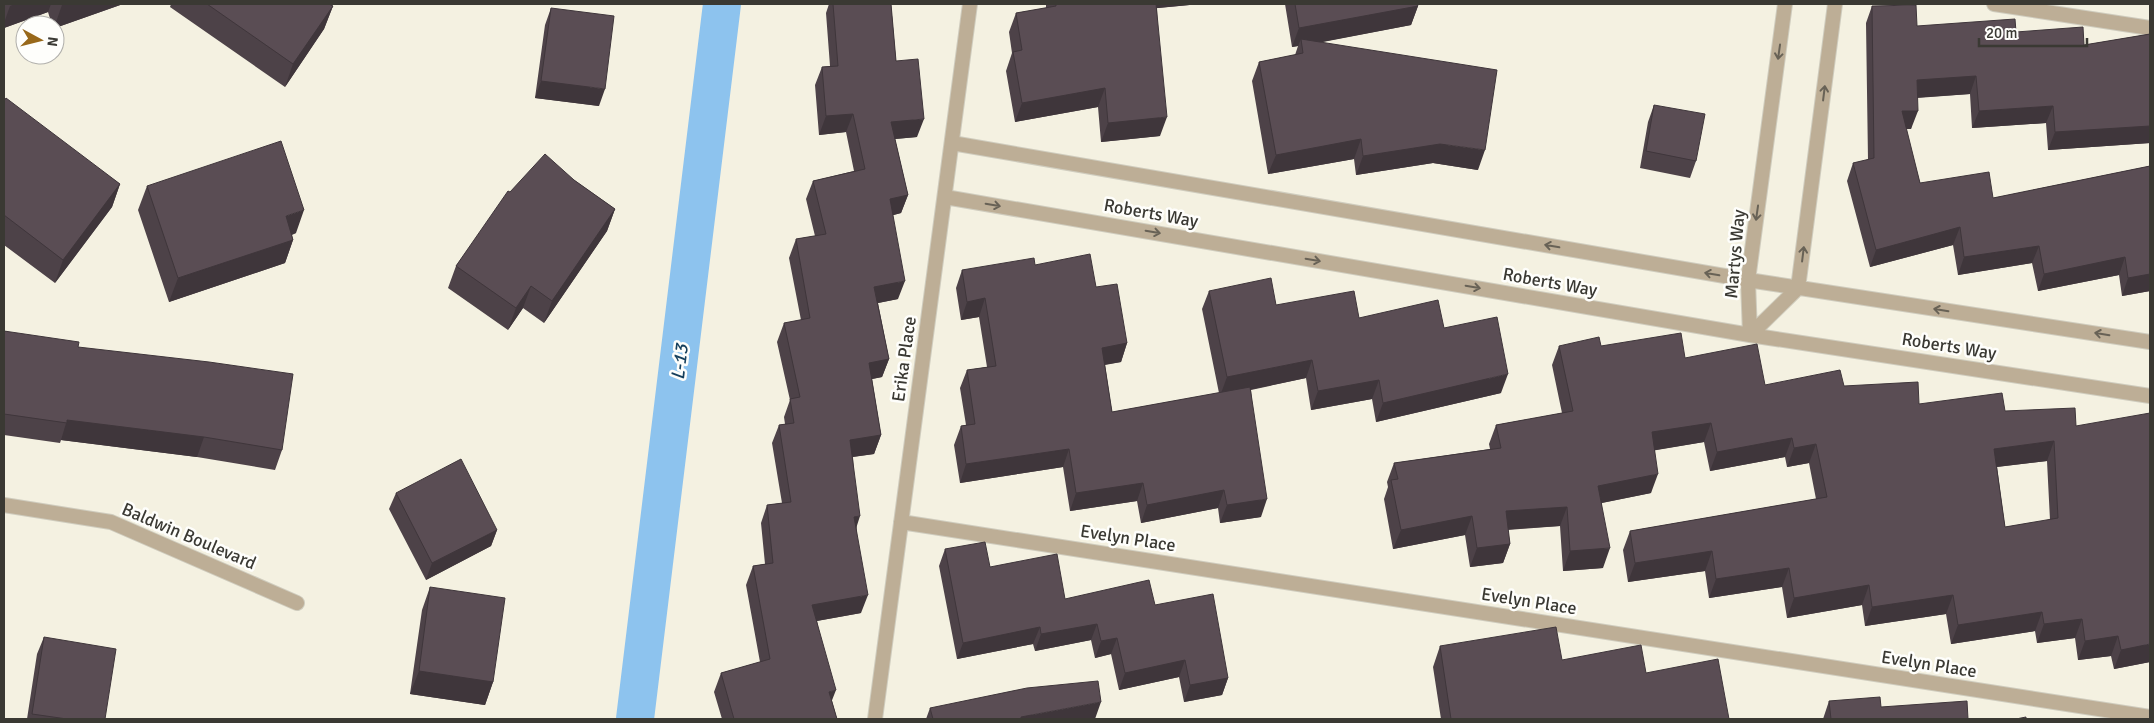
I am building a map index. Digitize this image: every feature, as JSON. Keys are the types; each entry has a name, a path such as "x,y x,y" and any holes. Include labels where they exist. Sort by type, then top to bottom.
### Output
{"street":[{"name":"Erika Place","path":"875,719 970,4"},
{"name":"Martys Way","path":"1750,335 1748,280 1785,4"},
{"path":"1750,335 1798,288 1836,4"},
{"path":"1994,4 2150,28"},
{"name":"Roberts Way","path":"952,143 1748,280 2150,342"},
{"name":"Roberts Way","path":"945,196 1750,335 2150,396"},
{"name":"Baldwin Boulevard","path":"4,505 112,522 297,603"},
{"name":"Evelyn Place","path":"901,522 2150,717"}],"building":[{"path":"207,4 329,4 333,6 293,64"},
{"path":"833,4 891,4 896,61 918,59 924,119 891,122 908,195 890,199 905,281 874,287 889,359 869,363 881,435 850,440 860,516 854,517 868,595 812,605 836,690 829,692 837,719 734,719 721,673 770,659 753,566 773,563 767,505 791,502 779,425 794,423 790,399 800,397 784,323 810,318 796,239 826,234 813,181 865,169 853,114 826,116 822,67 838,66"},
{"path":"1056,4 1156,4 1167,117 1108,123 1105,88 1022,103 1013,52 1022,50 1016,13 1056,6"},
{"path":"1295,4 1417,4 1418,6 1299,28"},
{"path":"1916,5 1917,26 2015,19 2016,32 2083,27 2084,45 2150,34 2150,126 2055,132 2053,106 1979,111 1976,76 1917,80 1918,111 1902,111 1920,183 1989,172 1993,198 2150,166 2150,274 2128,278 2125,257 2044,274 2039,246 1964,257 1960,227 1876,250 1853,163 1874,158 1872,6"},
{"path":"551,8 614,16 605,89 541,81"},
{"path":"1301,39 1497,70 1485,150 1440,144 1363,156 1361,139 1276,155 1259,62 1303,53"},
{"path":"6,98 120,184 63,260 4,215 4,101"},
{"path":"1654,105 1705,114 1696,161 1646,151"},
{"path":"281,141 304,210 286,216 293,240 178,278 147,186"},
{"path":"545,154 574,180 615,209 552,301 531,286 516,308 456,266 508,191 510,192"},
{"path":"1090,254 1096,287 1117,284 1127,343 1102,348 1112,412 1250,387 1267,499 1227,505 1224,490 1147,505 1143,483 1076,493 1069,449 966,464 961,426 975,424 967,370 996,366 985,298 967,302 962,270 1034,258 1035,265"},
{"path":"1271,278 1276,305 1354,291 1359,318 1438,300 1444,328 1497,317 1508,374 1383,403 1379,380 1318,391 1312,360 1227,377 1209,291"},
{"path":"4,331 79,342 78,347 293,374 282,450 204,437 67,420 67,423 4,414"},
{"path":"1681,333 1685,358 1757,344 1765,385 1840,370 1844,386 1918,382 1919,404 2002,393 2005,411 2075,408 2076,426 2150,413 2150,644 2121,650 2118,636 2085,641 2082,619 2044,624 2042,612 1958,625 1953,595 1872,607 1869,585 1794,598 1789,568 1716,579 1712,551 1635,563 1630,531 1827,497 1816,444 1794,448 1792,438 1717,452 1711,423 1652,432 1658,474 1598,486 1610,548 1570,551 1567,507 1506,511 1510,544 1477,548 1472,516 1401,530 1391,480 1398,479 1394,463 1501,448 1496,425 1573,411 1559,346 1599,337 1601,346","holes":["2054,441 2058,518 2005,527 1994,449"]},
{"path":"461,459 497,530 432,563 396,493"},
{"path":"985,542 990,567 1057,554 1065,599 1149,580 1155,605 1213,594 1228,678 1190,685 1185,660 1125,673 1117,638 1101,641 1097,624 1041,634 1040,627 963,643 945,549"},
{"path":"430,587 505,598 493,682 419,671"},
{"path":"1556,627 1562,660 1641,645 1646,673 1718,659 1729,719 1451,719 1440,646"},
{"path":"44,637 116,649 105,719 67,719 32,714"},
{"path":"1098,681 1101,702 1021,717 1021,719 933,719 930,708 1027,688"},
{"path":"1880,697 1881,707 1967,701 1968,719 1831,719 1829,701"}],"waterway":[{"name":"L-13","path":"635,719 722,4"}]}
